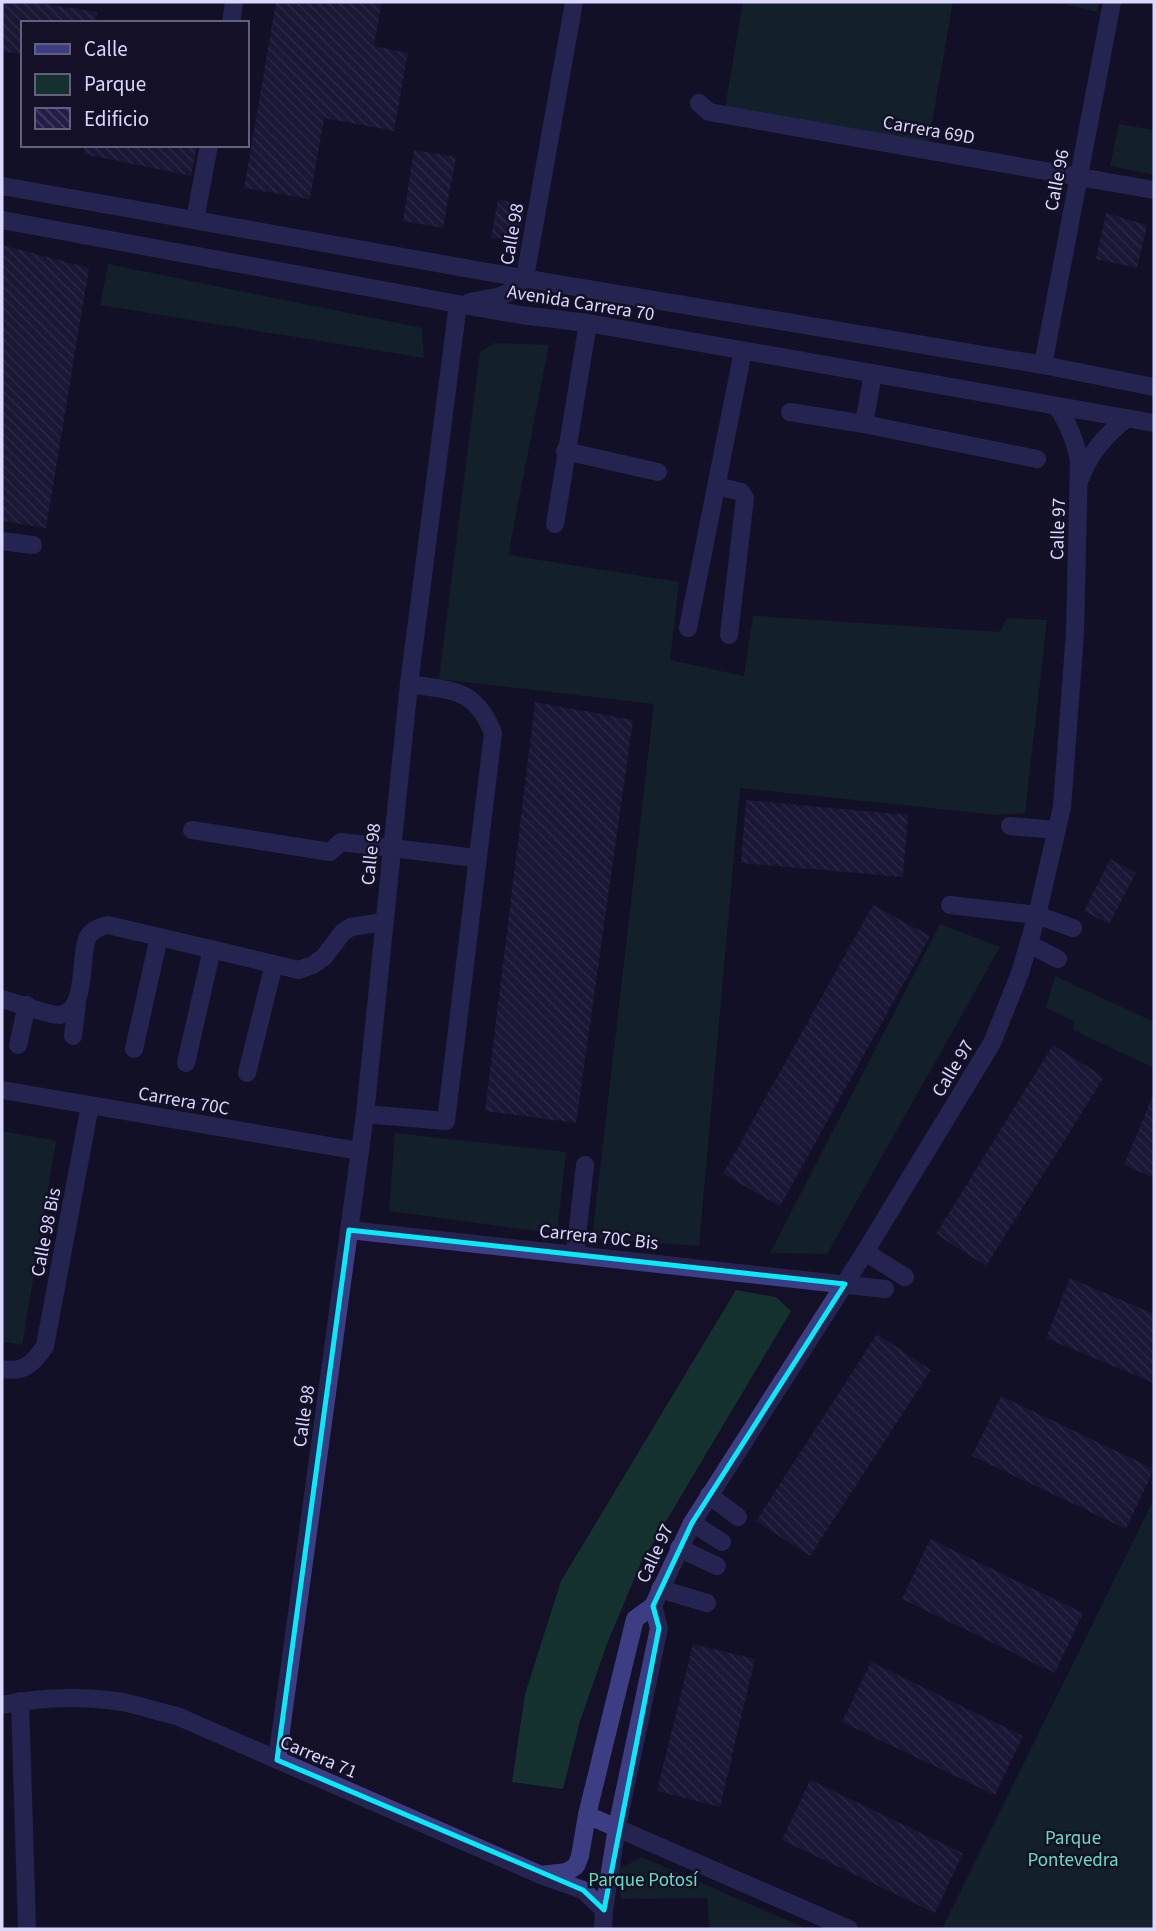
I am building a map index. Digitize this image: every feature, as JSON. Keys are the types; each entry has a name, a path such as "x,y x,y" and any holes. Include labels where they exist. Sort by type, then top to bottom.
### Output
{"street":[{"path":"231,21 234,2"},
{"name":"Calle 98","path":"277,1760 365,1114 409,684 458,304 509,293 517,289 525,277 574,2"},
{"name":"Calle 96","path":"1043,365 1112,2"},
{"name":"Carrera 69D","path":"699,103 709,112 1154,190"},
{"path":"195,220 209,147"},
{"name":"Avenida Carrera 70","path":"2,186 1043,365 1154,387"},
{"name":"Avenida Carrera 70","path":"2,220 458,304 588,323 1154,423"},
{"path":"555,524 588,323"},
{"path":"688,628 743,351"},
{"path":"864,424 873,373"},
{"name":"Calle 97","path":"541,1875 567,1872 576,1866 580,1856 587,1815 635,1619 653,1606 692,1523 866,1252 992,1043 1020,973 1037,915 1062,807 1075,632 1079,460 1068,422 1057,406"},
{"path":"790,412 1037,459"},
{"name":"Calle 97","path":"1080,480 1087,461 1098,445 1111,430 1127,418"},
{"path":"565,452 658,472"},
{"path":"717,486 741,492 745,498 729,635"},
{"path":"2,541 33,545"},
{"path":"365,1114 446,1121 493,733 486,716 475,702 461,693 409,684"},
{"path":"1010,826 1057,830"},
{"path":"192,830 330,852 341,842 476,858"},
{"path":"950,905 1037,915 1073,928"},
{"path":"73,1036 87,939 96,928 108,925 299,970 324,957 343,932 351,927 384,922"},
{"path":"134,1049 159,937"},
{"path":"1029,944 1058,959"},
{"path":"186,1063 212,949"},
{"path":"247,1073 274,964"},
{"path":"2,999 56,1015 68,1013 77,1002"},
{"path":"19,1045 26,1005"},
{"name":"Carrera 70C","path":"2,1090 359,1151"},
{"name":"Calle 98 Bis","path":"2,1369 12,1371 33,1363 45,1346 90,1105"},
{"path":"575,1254 585,1165"},
{"name":"Carrera 70C Bis","path":"349,1230 885,1289"},
{"path":"866,1252 905,1277"},
{"path":"709,1495 738,1517"},
{"path":"692,1523 722,1542"},
{"path":"678,1548 717,1566"},
{"path":"660,1589 707,1603"},
{"name":"Calle 97","path":"603,1929 617,1827 659,1628 653,1606"},
{"name":"Carrera 71","path":"11,1703 90,1699 124,1703 177,1716 541,1875 583,1890 604,1910"},
{"path":"11,1703 27,1929"},
{"path":"587,1815 849,1929"}],"highlighted area":[{"path":"349,1230 845,1284 692,1523 653,1606 659,1628 604,1910 583,1890 277,1760"}],"green space":[{"path":"743,2 953,2 928,145 725,108"},
{"path":"1056,2 1099,2 1097,12"},
{"path":"1119,124 1154,130 1154,175 1110,166"},
{"path":"108,264 422,328 424,358 100,305"},
{"path":"495,343 549,345 508,555 679,582 670,660 744,676 753,616 1000,632 1007,618 1047,620 1025,813 997,815 740,788 699,1246 592,1238 654,704 439,679 480,352"},
{"path":"940,924 1000,947 827,1254 770,1253"},
{"path":"1055,976 1154,1022 1154,1068 1073,1030 1074,1021 1046,1008"},
{"path":"2,1131 56,1141 22,1345 2,1342"},
{"path":"395,1133 566,1152 557,1234 389,1211"},
{"path":"736,1290 776,1297 791,1311 640,1565 607,1644 580,1721 563,1789 512,1782 525,1694 561,1581"},
{"name":"Parque Pontevedra","path":"1154,1499 1154,1929 942,1929"},
{"name":"Parque Potosí","path":"642,1857 807,1929 710,1929 707,1898 621,1899 619,1869"}],"building":[{"path":"2,2 32,2 97,12 96,21 21,21 21,55 2,51"},
{"path":"276,2 382,2 374,46 408,53 394,131 324,118 310,199 244,188"},
{"path":"84,147 197,147 191,176 84,154"},
{"path":"414,150 456,157 443,228 403,221"},
{"path":"498,199 525,205 519,240 491,238"},
{"path":"1106,213 1147,225 1137,268 1096,259"},
{"path":"2,245 89,268 46,528 2,521"},
{"path":"535,702 633,720 576,1123 485,1111"},
{"path":"746,800 908,815 903,877 741,863"},
{"path":"1110,859 1136,873 1109,924 1084,911"},
{"path":"873,905 930,936 780,1206 723,1174"},
{"path":"1053,1045 1104,1077 986,1266 936,1234"},
{"path":"1154,1093 1154,1178 1124,1165"},
{"path":"1070,1278 1154,1314 1154,1383 1046,1338"},
{"path":"877,1334 931,1370 810,1556 756,1521"},
{"path":"1001,1396 1154,1469 1126,1529 972,1456"},
{"path":"930,1539 1083,1613 1055,1673 902,1599"},
{"path":"693,1644 755,1659 720,1807 657,1791"},
{"path":"871,1662 1023,1736 995,1795 842,1722"},
{"path":"810,1780 963,1853 935,1913 782,1840"}]}
